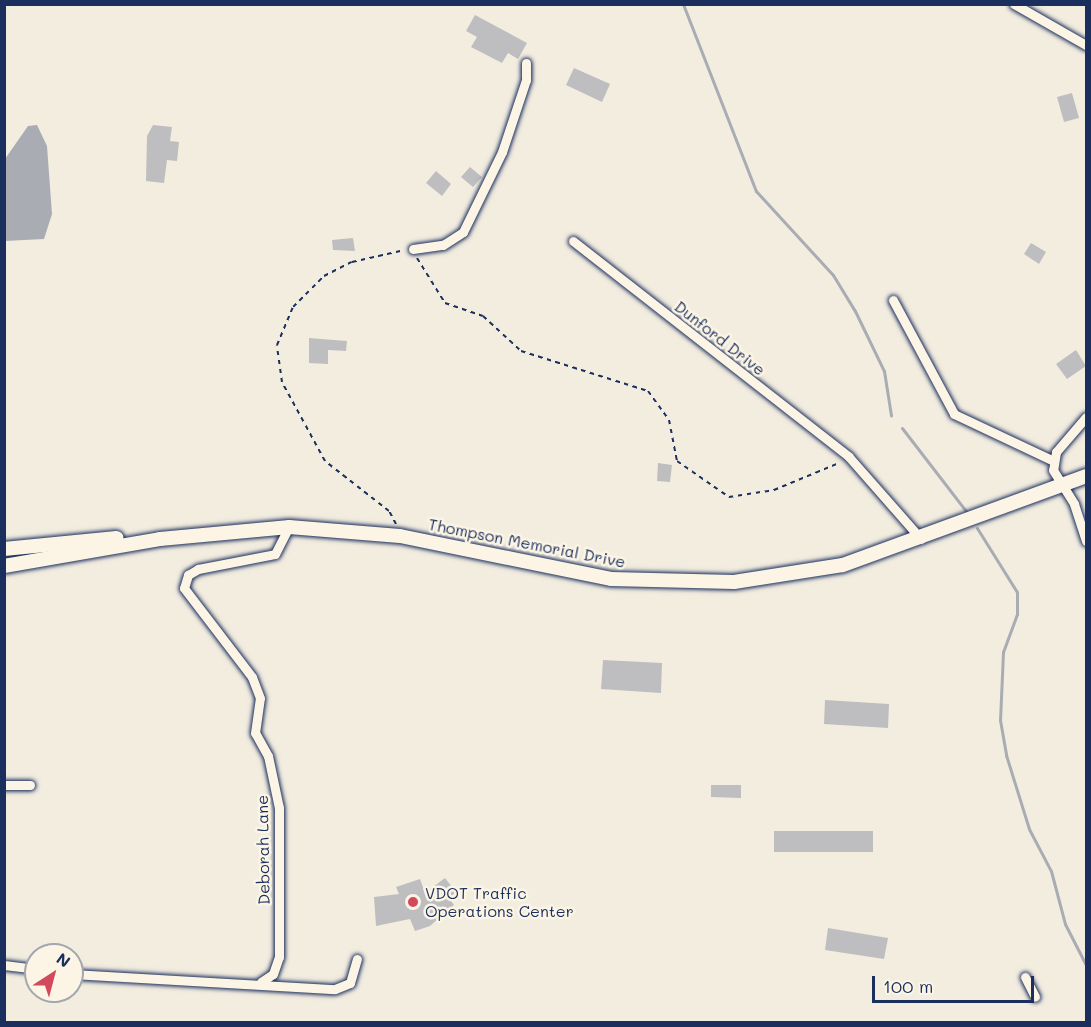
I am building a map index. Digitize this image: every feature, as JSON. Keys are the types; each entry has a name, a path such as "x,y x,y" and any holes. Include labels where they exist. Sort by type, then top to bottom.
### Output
{"main road":[{"name":"Thompson Memorial Drive","path":"4,549 289,527 400,536 611,579 673,584 810,572 921,539 1086,476"},
{"name":"Thompson Memorial Drive","path":"4,566 160,538"}],"street":[{"path":"1014,4 1086,45"},
{"path":"412,249 443,245 463,232 502,152 526,80 525,63"},
{"name":"Dunford Drive","path":"573,242 849,457 921,539"},
{"path":"893,300 954,414 1053,461"},
{"path":"1053,461 1086,417"},
{"path":"1053,461 1059,486 1074,504 1086,541"},
{"name":"Deborah Lane","path":"261,982 273,974 279,957 279,818 268,756 255,733 260,698 252,677 184,588 188,575 198,569 275,554 289,527"},
{"path":"4,785 30,785"},
{"path":"84,975 183,983 261,982 335,989 350,983 357,959"},
{"path":"4,965 24,968"},
{"path":"1025,977 1035,997"}],"path":[{"path":"400,536 389,511 340,476 315,446 282,382 277,345 293,307 324,276 352,262 412,249 445,303 483,316 521,351 648,391 669,420 676,461 729,497 791,485 849,457"}],"shaded area":[{"path":"37,125 47,146 52,214 44,239 5,241 5,159 28,126"}],"building":[{"path":"475,15 527,43 518,59 508,53 502,63 471,47 477,37 466,31"},
{"path":"574,68 610,84 602,102 566,85"},
{"path":"1072,93 1079,118 1064,122 1057,97"},
{"path":"153,125 172,127 170,141 179,142 177,161 167,160 164,183 146,181 147,136"},
{"path":"470,167 482,177 473,187 461,177"},
{"path":"436,171 451,184 442,196 426,183"},
{"path":"353,238 355,251 333,250 332,240"},
{"path":"1031,243 1046,252 1039,264 1024,254"},
{"path":"309,338 347,341 346,351 328,350 328,364 309,363"},
{"path":"1076,350 1086,366 1067,379 1056,364"},
{"path":"658,463 672,465 670,482 657,481"},
{"path":"603,660 662,663 661,693 601,689"},
{"path":"825,700 889,704 888,728 824,724"},
{"path":"711,785 741,785 741,798 711,797"},
{"path":"774,831 873,831 873,852 774,852"},
{"name":"VDOT Traffic Operations Center","path":"445,878 456,892 449,898 454,905 430,926 415,931 410,919 376,926 374,897 399,894 396,887 420,879 425,893"},
{"path":"828,928 888,938 884,959 825,950"}],"waterway":[{"path":"683,4 756,191 833,275 855,311 884,371 891,415"},
{"path":"902,428 966,511"},
{"path":"977,528 1017,592 1017,614 1003,652 1000,720 1006,755 1029,829 1051,871 1065,924 1086,965"}],"place":[{"name":"VDOT Traffic Operations Center","path":"413,902"}]}
